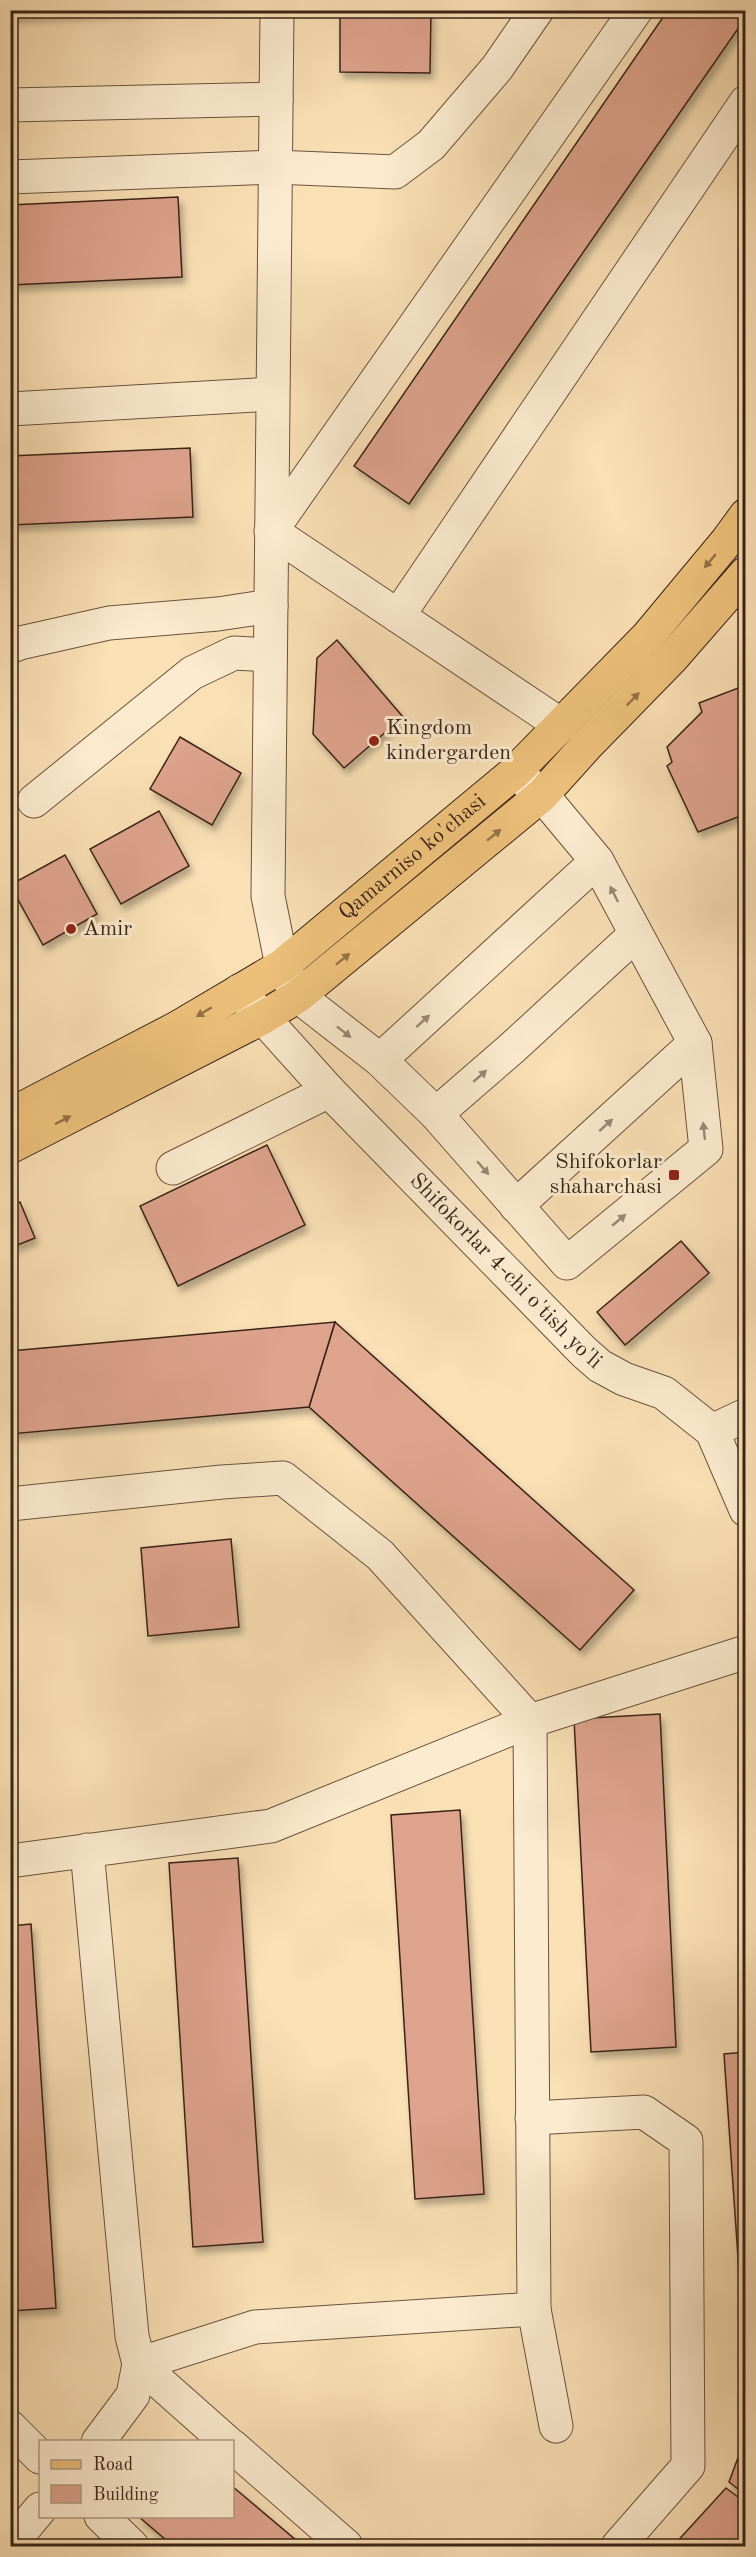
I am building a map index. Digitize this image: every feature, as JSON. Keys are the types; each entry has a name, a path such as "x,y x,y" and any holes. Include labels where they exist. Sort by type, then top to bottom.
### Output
{"main road":[{"name":"Qamarniso ko'chasi","path":"10,1115 177,1028 282,966 515,772 648,636 728,541 746,515"},
{"name":"Qamarniso ko'chasi","path":"10,1147 262,1018 298,996 542,795 672,658 746,573"}],"street":[{"path":"277,10 268,896 282,966 298,996 380,1060 436,1114 567,1263 706,1149 695,1043 597,861 542,795 515,772"},
{"path":"10,177 275,167 395,172 431,145 497,68 537,10"},
{"path":"271,531 636,10"},
{"path":"10,105 276,99"},
{"path":"398,616 746,102"},
{"path":"10,409 272,394"},
{"path":"271,531 561,724"},
{"path":"10,647 109,623 218,614 271,606"},
{"path":"34,801 192,673 234,653 270,655"},
{"path":"380,1060 597,861"},
{"path":"436,1114 511,1049 635,935"},
{"name":"Shifokorlar 4-chi o'tish yo'li","path":"240,991 329,1091 584,1352 600,1366 624,1379 664,1394 712,1431 746,1510"},
{"path":"516,1206 695,1043"},
{"path":"173,1168 329,1091"},
{"path":"712,1431 746,1414"},
{"path":"10,1504 222,1482 284,1478 380,1555 531,1721 534,2309 556,2426"},
{"path":"10,1861 271,1827 531,1721 746,1652"},
{"path":"87,1850 132,2336 139,2364 134,2395 100,2440"},
{"path":"532,2118 644,2112 686,2141 688,2466 618,2547"},
{"path":"139,2364 255,2327 534,2309"},
{"path":"139,2364 225,2440"},
{"path":"10,2427 39,2456"},
{"path":"234,2448 346,2547"},
{"path":"10,2545 39,2510"},
{"path":"102,2518 132,2547"}],"building":[{"path":"10,10 147,10 10,17"},
{"path":"340,10 431,10 430,73 340,72"},
{"path":"668,10 746,10 746,17 409,504 354,466"},
{"path":"178,197 182,277 10,285 10,205"},
{"path":"190,448 193,517 10,525 10,456"},
{"path":"337,640 403,717 344,768 313,734 317,658"},
{"path":"746,685 746,814 698,832 667,766 672,762 667,747 702,712 699,703"},
{"path":"180,737 241,773 212,825 150,789"},
{"path":"159,811 189,866 121,904 90,849"},
{"path":"65,855 97,914 43,945 10,885"},
{"path":"267,1145 305,1225 178,1286 140,1206"},
{"path":"20,1202 35,1238 10,1248 10,1206"},
{"path":"681,1241 709,1273 625,1345 597,1312"},
{"path":"335,1322 634,1590 580,1650 309,1407"},
{"path":"335,1322 309,1407 10,1434 10,1351"},
{"path":"231,1539 239,1627 148,1636 141,1548"},
{"path":"660,1714 676,2047 591,2052 574,1719"},
{"path":"460,1810 484,2194 415,2199 391,1815"},
{"path":"238,1858 263,2242 193,2247 169,1863"},
{"path":"31,1924 56,2308 10,2311 10,1926"},
{"path":"746,2052 746,2374 724,2054"},
{"path":"746,2436 746,2495 729,2482"},
{"path":"234,2488 303,2546 173,2546 140,2518 234,2518"},
{"path":"726,2488 746,2503 746,2546 673,2546"}],"place":[{"name":"Kingdom kindergarden","path":"374,741"},
{"name":"Amir","path":"71,929"},
{"name":"Shifokorlar shaharchasi","path":"674,1175"}]}
